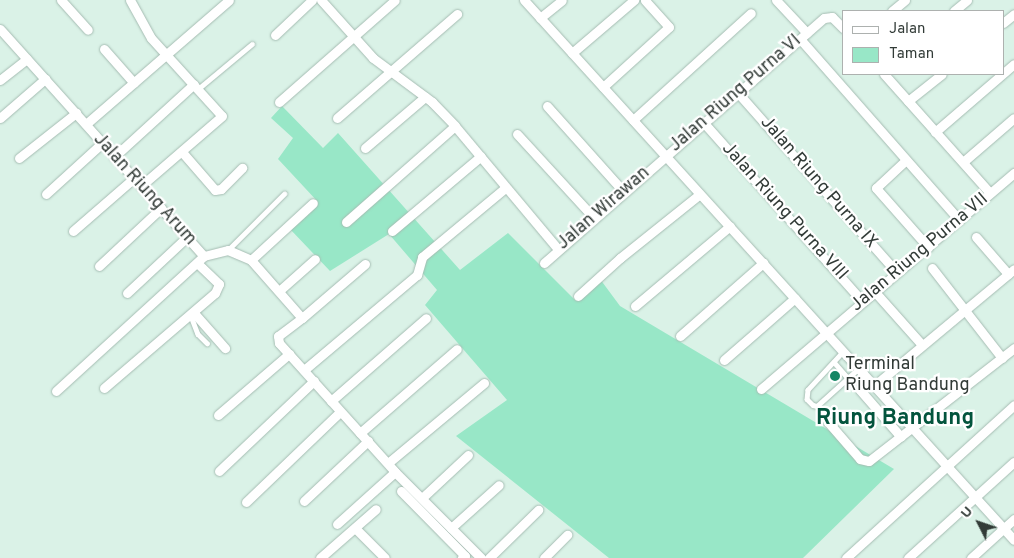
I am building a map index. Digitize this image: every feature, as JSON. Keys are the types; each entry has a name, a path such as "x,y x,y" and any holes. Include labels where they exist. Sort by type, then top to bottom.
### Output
{"street":[{"path":"61,0 88,30"},
{"path":"130,0 150,38 167,53 222,116 141,186"},
{"path":"86,124 228,0"},
{"path":"275,35 312,0"},
{"path":"321,0 388,71 425,97 455,126 558,249"},
{"path":"279,102 395,0"},
{"path":"524,0 948,465 1014,540"},
{"path":"540,18 562,0"},
{"path":"572,53 634,0"},
{"path":"603,87 669,27 645,0"},
{"path":"776,0 906,160 959,220"},
{"path":"893,10 905,0"},
{"path":"955,10 967,0"},
{"path":"633,120 751,13"},
{"path":"337,118 388,71 457,14"},
{"path":"1004,22 1014,14"},
{"name":"Jalan Riung Purna VI","path":"665,155 828,16 842,27"},
{"name":"Jalan Riung Arum","path":"0,29 204,256 228,250"},
{"path":"104,49 134,83"},
{"path":"0,80 27,59"},
{"path":"1004,73 1014,64"},
{"path":"885,75 990,193"},
{"path":"908,101 941,75"},
{"path":"935,132 1001,75"},
{"path":"0,118 45,79"},
{"path":"114,157 196,86"},
{"name":"Jalan Riung Purna IX","path":"738,93 897,273"},
{"path":"365,148 425,97"},
{"path":"547,106 624,192"},
{"path":"20,158 76,113"},
{"path":"963,162 1014,118"},
{"name":"Jalan Riung Purna VIII","path":"704,123 863,302"},
{"path":"346,222 455,126"},
{"path":"517,134 594,218"},
{"path":"46,194 102,143"},
{"path":"182,152 215,190 221,189 242,168"},
{"name":"Jalan Wirawan","path":"544,263 665,155"},
{"path":"392,231 481,156"},
{"path":"906,160 876,188 928,247"},
{"name":"Jalan Riung Purna VII","path":"760,389 863,302 878,296 897,273 1014,173"},
{"path":"73,231 134,178"},
{"path":"304,370 418,275 422,257 505,188"},
{"path":"578,296 620,258 700,194"},
{"path":"251,260 313,203"},
{"path":"99,266 161,208"},
{"path":"635,306 730,226"},
{"path":"127,293 187,237"},
{"path":"874,386 1011,272 976,237"},
{"path":"228,250 251,260 302,318"},
{"path":"56,391 204,256"},
{"path":"279,291 315,259"},
{"path":"104,388 193,314 219,288 216,280 197,263"},
{"path":"680,336 763,263"},
{"path":"366,264 278,336 279,343 395,472 481,558"},
{"path":"932,268 966,308 1002,358"},
{"path":"878,296 922,345"},
{"path":"724,360 794,298"},
{"path":"193,314 225,348"},
{"path":"331,401 426,318"},
{"path":"828,422 864,461 869,461 914,428 1014,348"},
{"path":"360,433 457,349"},
{"path":"218,415 289,354"},
{"path":"861,371 860,390 901,437"},
{"path":"219,471 314,381"},
{"path":"388,463 484,383"},
{"path":"846,558 1014,405"},
{"path":"246,502 340,412"},
{"path":"304,501 368,441"},
{"path":"422,498 468,455"},
{"path":"908,558 1014,462"},
{"path":"337,524 395,472"},
{"path":"451,528 499,485"},
{"path":"401,491 465,556 462,558"},
{"path":"320,558 376,509"},
{"path":"489,558 538,510"},
{"path":"971,558 1014,519"},
{"path":"355,528 386,558"},
{"path":"544,558 567,535"}],"lane":[{"path":"196,86 252,44"},
{"path":"228,250 284,194"},
{"path":"193,314 198,334 207,343"},
{"path":"844,352 808,390 808,399 817,406 848,378 861,371"},
{"path":"834,362 848,378"}],"green space":[{"path":"282,106 323,148 338,133 460,270 508,233 576,301 600,279 620,306 894,469 803,558 609,558 456,436 507,400 425,305 437,290 389,234 330,271 290,229 318,202 278,159 293,138 271,118"}],"place":[{"name":"Terminal Riung Bandung","path":"835,376"}],"district":[{"name":"Riung Bandung","path":"895,419"}]}
